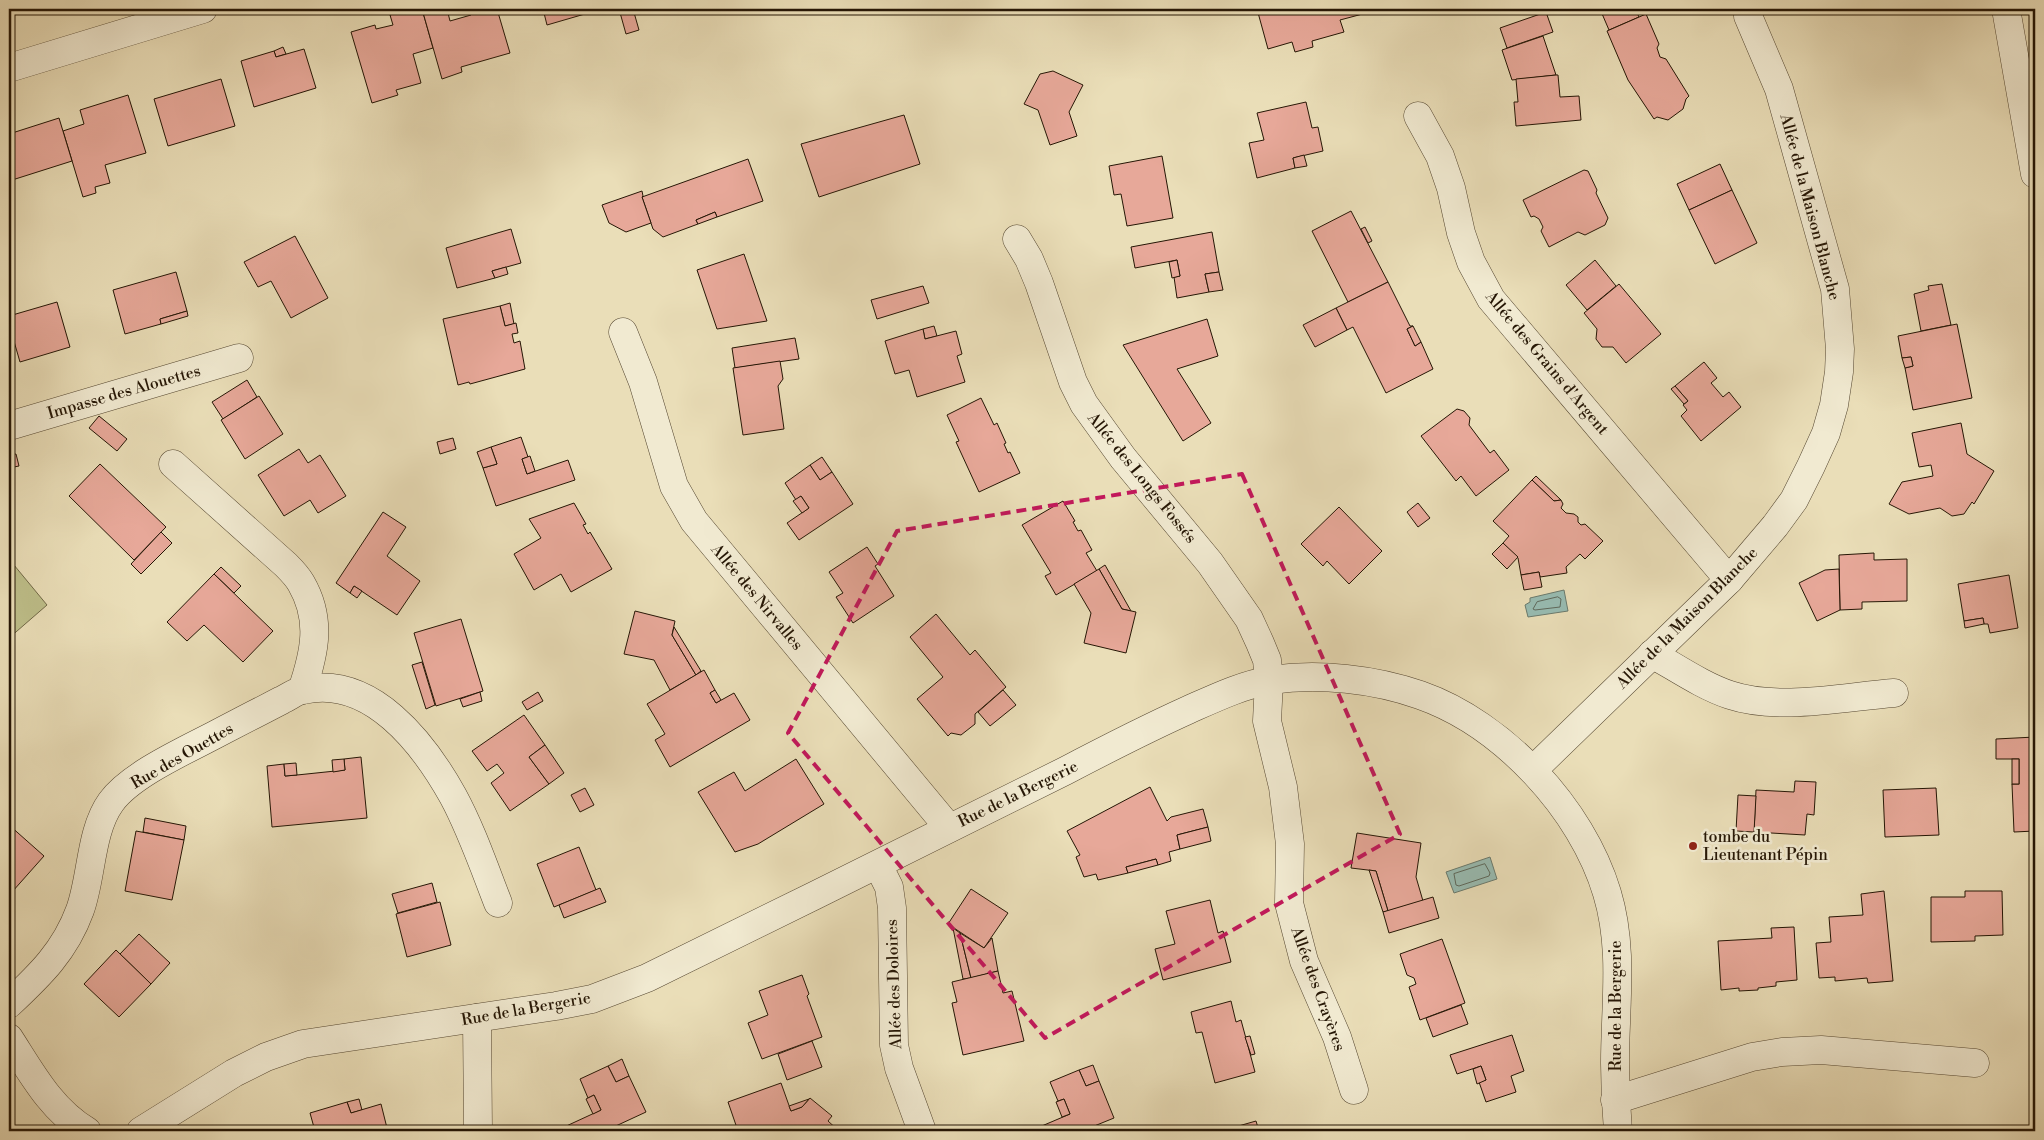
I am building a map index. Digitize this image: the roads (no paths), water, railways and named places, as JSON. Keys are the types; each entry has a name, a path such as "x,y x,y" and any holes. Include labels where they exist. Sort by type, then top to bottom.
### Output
{"street":[{"path":"9,68 203,9"},
{"path":"2006,9 2034,162"},
{"name":"Allée de la Maison Blanche","path":"1533,770 1729,580 1775,526 1794,500 1826,433 1834,405 1839,372 1839,326 1834,289 1826,254 1779,89 1748,16"},
{"name":"Allée des Grains d'Argent","path":"1418,116 1440,156 1451,188 1461,233 1471,262 1491,299 1729,580"},
{"name":"Allée des Longs Fossés","path":"1017,239 1039,283 1073,382 1084,404 1123,458 1186,532 1233,594 1249,619 1260,642 1266,660 1269,681"},
{"name":"Allée des Nirvalles","path":"623,332 643,382 674,486 694,521 949,828"},
{"name":"Impasse des Alouettes","path":"9,426 239,358"},
{"path":"173,464 286,565 301,582 312,612 315,634 312,660 302,690"},
{"path":"1652,654 1728,694 1745,699 1774,702 1801,701 1894,693"},
{"name":"Rue de la Bergerie","path":"141,1131 234,1073 266,1057 303,1044 556,1006 614,992 656,974 878,865 1173,716 1230,691 1269,681 1299,678 1366,682 1421,695 1468,719 1500,740 1533,770 1561,804 1580,831 1607,891 1616,932 1619,978 1615,1100 1618,1131"},
{"name":"Allée des Crayères","path":"1269,681 1267,721 1283,787 1290,844 1288,903 1304,960 1337,1037 1354,1090"},
{"name":"Rue des Ouettes","path":"9,1004 46,968 67,940 80,909 100,825 110,803 127,786 157,766 302,690 334,688 362,696 391,716 427,756 453,796 498,902"},
{"name":"Allée des Doloires","path":"878,865 889,887 892,908 894,1045 898,1068 922,1131"},
{"path":"477,1018 478,1131"},
{"path":"9,1038 51,1101 65,1117 87,1131"},
{"path":"1615,1100 1752,1057 1782,1052 1821,1050 1975,1063"}],"water":[{"path":"1564,590 1568,611 1528,617 1525,605 1530,602 1530,598"},
{"path":"1490,857 1497,879 1454,893 1446,872"}],"place":[{"name":"tombe du Lieutenant Pépin","path":"1693,846"}]}
